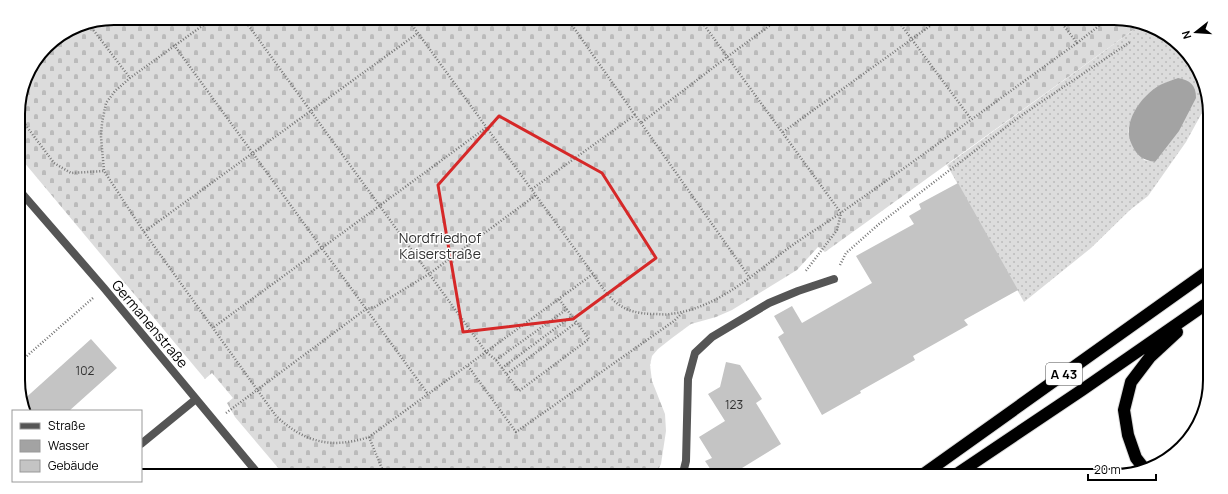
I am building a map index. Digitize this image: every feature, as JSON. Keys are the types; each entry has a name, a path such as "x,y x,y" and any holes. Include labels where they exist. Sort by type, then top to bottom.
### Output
{"highway":[{"name":"A 43","path":"932,469 1203,275"},
{"name":"A 43","path":"964,469 1203,307"},
{"path":"1141,465 1136,458 1128,434 1124,410 1131,382 1150,357 1203,308"}],"street":[{"name":"Germanenstraße","path":"25,197 104,288 254,469"},
{"path":"684,469 686,461 688,379 695,353 712,337 769,303 798,291 834,279"},
{"path":"142,443 196,399"}],"path":[{"path":"203,25 130,78 115,91 106,103 101,137 104,171 144,232 214,327 257,390 281,421 297,433 308,439 337,444 354,442 369,437 593,274"},
{"path":"248,25 486,352 496,360 519,391 589,339 559,299"},
{"path":"412,25 605,292 614,302 628,310 642,314 668,315 684,312 718,299 750,278 794,244 841,213 1077,43 1098,25"},
{"path":"572,25 750,278"},
{"path":"704,25 841,213 837,230 806,270 798,291"},
{"path":"641,123 727,56 770,25"},
{"path":"901,25 971,119"},
{"path":"783,132 931,25"},
{"path":"1063,25 1077,43"},
{"path":"92,28 130,78"},
{"path":"144,232 418,33"},
{"path":"834,279 846,253 879,224 1022,115 1130,42"},
{"path":"174,45 428,394"},
{"path":"532,189 635,115"},
{"path":"25,125 54,164 71,173 104,171"},
{"path":"214,327 487,127"},
{"path":"215,422 366,310 375,307 429,274 536,195"},
{"path":"25,358 104,288"},
{"path":"496,360 567,309"},
{"path":"468,366 516,432 674,321 684,312"},
{"path":"502,368 572,316"},
{"path":"506,374 577,322"},
{"path":"369,437 382,469"}],"highlighted area":[{"path":"499,116 602,173 656,258 573,319 463,332 438,185"}],"green space":[{"name":"Nordfriedhof Kaiserstraße","path":"114,25 1114,25 1136,28 825,252 818,247 797,270 732,310 716,317 691,324 658,349 652,356 650,365 652,381 665,414 666,431 661,464 658,469 279,469 235,417 227,403 233,398 212,373 205,379 25,163 25,108 28,91 32,80 40,64 51,51 64,40 80,32 91,28"},
{"path":"1137,28 1164,40 1185,60 1191,69 1200,91 1203,111 1186,142 1148,196 1130,210 1091,248 1024,302 947,165","holes":["1178,78 1155,162 1144,160 1128,132 1134,113 1145,98 1160,86"]}],"water":[{"path":"1178,78 1186,80 1192,84 1196,93 1196,98 1179,131 1155,162 1147,160 1138,155 1132,145 1129,137 1131,119 1140,103 1146,96 1162,84"}],"building":[{"path":"958,183 1018,290 964,320 968,325 913,356 915,360 860,391 861,393 822,415 778,337 784,333 774,316 792,306 802,323 872,283 856,256 914,224 909,216 921,209 919,204"},
{"path":"91,339 117,368 70,410 30,410 27,397"},
{"path":"726,362 740,365 762,399 756,403 781,444 740,469 710,469 705,461 712,458 699,437 725,421 708,394 720,387"}]}
